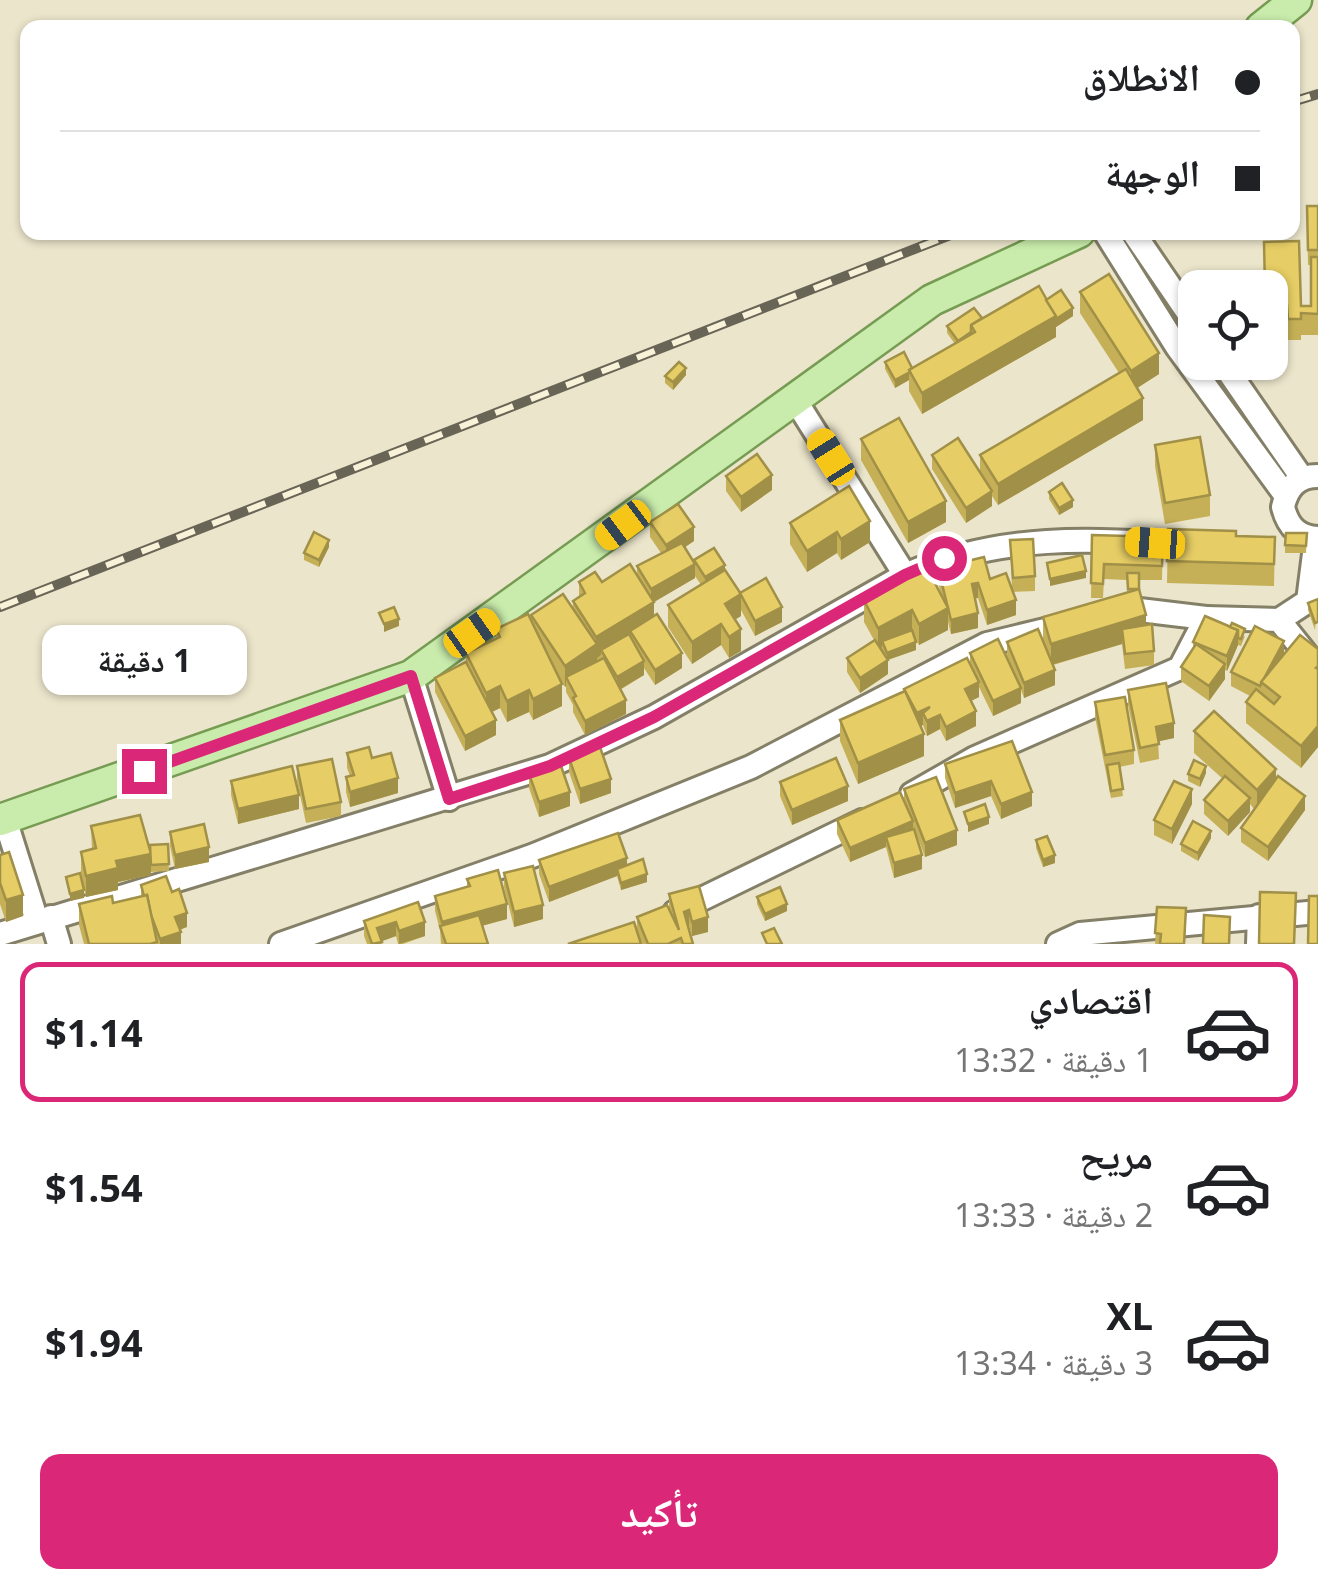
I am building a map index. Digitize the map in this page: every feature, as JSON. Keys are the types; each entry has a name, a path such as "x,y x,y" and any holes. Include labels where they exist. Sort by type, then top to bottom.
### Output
{"main road":[{"path":"1271,20 1296,0"},
{"path":"2,819 411,676 932,300 1062,240"}],"street":[{"path":"1109,240 1177,347 1286,496 1286,520 1312,537"},
{"path":"1138,240 1178,298"},
{"path":"1236,380 1310,477 1286,496"},
{"path":"794,398 905,575"},
{"path":"1272,548 1312,537"},
{"path":"281,944 532,856 750,767 988,644 1132,608 1206,618 1279,620 1308,600 1312,537"},
{"path":"0,934 550,766 654,717 905,575 944,558 1012,542 1089,538 1218,548"},
{"path":"662,918 856,824 975,758 1180,668 1206,618"},
{"path":"1279,620 1318,669"},
{"path":"411,676 449,799"},
{"path":"2,819 44,919 59,944"},
{"path":"1058,944 1080,934 1166,934 1259,916 1318,912"},
{"path":"1258,944 1259,916"}],"building":[{"path":"1307,206 1318,206 1318,250 1308,250"},
{"path":"1299,241 1301,306 1311,306 1311,257 1318,257 1318,314 1301,313 1301,319 1288,319 1288,270 1265,270 1264,242"},
{"path":"1109,274 1159,353 1131,371 1080,292"},
{"path":"1039,286 1056,316 922,393 909,370 975,332 971,325"},
{"path":"1061,290 1073,308 1056,319 1046,300"},
{"path":"974,308 982,318 958,341 947,326"},
{"path":"904,352 912,368 895,380 885,362"},
{"path":"679,362 686,368 673,382 665,376"},
{"path":"1126,369 1143,398 998,484 980,455"},
{"path":"899,418 946,501 908,522 861,439"},
{"path":"1200,437 1210,495 1165,503 1155,445"},
{"path":"958,438 992,491 966,508 932,455"},
{"path":"757,454 772,475 741,497 726,476"},
{"path":"1062,483 1073,500 1059,508 1049,492"},
{"path":"849,486 870,521 841,539 837,532 807,551 790,523"},
{"path":"678,504 694,527 666,545 650,522"},
{"path":"1168,529 1236,531 1236,536 1275,537 1274,564 1167,561"},
{"path":"314,532 329,540 319,560 304,553"},
{"path":"1286,533 1307,533 1306,546 1285,545"},
{"path":"1092,535 1163,537 1162,566 1104,564 1103,584 1091,583"},
{"path":"1033,539 1035,576 1013,578 1010,540"},
{"path":"682,543 695,564 651,589 637,566"},
{"path":"714,548 725,565 705,577 694,560"},
{"path":"1082,555 1086,571 1050,579 1047,563"},
{"path":"984,557 990,579 1006,573 1016,600 987,610 978,583 972,584 978,613 951,620 938,568"},
{"path":"630,564 654,602 596,637 573,601 585,593 579,582 595,572 602,582"},
{"path":"927,568 948,608 919,624 912,610 878,628 864,600"},
{"path":"725,570 741,594 725,604 741,629 729,637 721,624 692,642 668,605"},
{"path":"1127,573 1139,573 1139,589 1128,589"},
{"path":"766,578 782,607 755,621 740,593"},
{"path":"1139,589 1146,615 1051,644 1043,617"},
{"path":"563,594 597,644 565,666 531,615"},
{"path":"1318,599 1318,622 1315,623 1308,603"},
{"path":"394,607 399,619 384,624 379,613"},
{"path":"528,614 562,684 533,699 529,690 507,701 500,686 486,693 466,653 500,637 496,629"},
{"path":"657,614 682,653 655,670 630,631"},
{"path":"1205,616 1238,630 1227,656 1193,642"},
{"path":"1232,623 1245,629 1241,639 1238,630 1230,627"},
{"path":"1152,624 1154,651 1125,654 1122,629"},
{"path":"1255,626 1284,641 1260,686 1231,672"},
{"path":"1038,629 1055,670 1024,683 1007,642"},
{"path":"912,630 916,642 887,653 882,641"},
{"path":"629,634 644,661 617,677 601,650"},
{"path":"1300,635 1318,649 1318,726 1301,746 1246,702 1256,689 1274,704 1280,697 1261,682"},
{"path":"998,639 1021,688 993,701 970,653"},
{"path":"875,640 888,660 860,678 847,658"},
{"path":"1196,644 1225,664 1209,686 1181,667"},
{"path":"604,658 626,700 585,721 566,677"},
{"path":"967,658 979,682 965,689 976,711 946,727 940,715 927,721 923,713 930,707 917,713 904,689"},
{"path":"466,662 496,720 465,736 435,678"},
{"path":"1166,683 1174,723 1156,727 1159,744 1140,748 1128,690"},
{"path":"905,691 924,734 858,763 840,720"},
{"path":"1125,697 1134,750 1105,755 1095,702"},
{"path":"1214,711 1276,769 1257,790 1194,731"},
{"path":"1012,741 1032,792 1001,804 991,781 955,793 945,764"},
{"path":"369,747 372,758 391,753 398,778 350,792 346,777 354,775 347,753"},
{"path":"600,747 611,779 580,789 569,758"},
{"path":"836,758 848,786 792,810 780,782"},
{"path":"332,759 341,802 306,809 297,766"},
{"path":"1194,760 1206,766 1200,779 1188,774"},
{"path":"560,763 570,792 539,802 529,774"},
{"path":"1119,763 1123,789 1111,791 1107,765"},
{"path":"292,766 299,795 238,809 231,781"},
{"path":"1225,776 1250,798 1228,821 1204,800"},
{"path":"1278,776 1305,796 1268,847 1241,828"},
{"path":"936,777 957,830 925,843 904,789"},
{"path":"1174,781 1192,789 1172,829 1154,820"},
{"path":"900,792 913,821 850,848 837,820"},
{"path":"985,804 989,817 968,824 964,812"},
{"path":"140,815 151,854 116,861 118,868 86,876 81,852 96,848 91,826"},
{"path":"1193,821 1211,831 1198,853 1181,844"},
{"path":"204,824 209,847 175,855 170,832"},
{"path":"914,829 922,855 894,863 886,837"},
{"path":"618,833 627,858 549,887 539,860"},
{"path":"1047,836 1055,855 1043,860 1036,840"},
{"path":"168,844 169,864 151,865 150,845"},
{"path":"9,852 23,895 6,900 0,883 0,855"},
{"path":"643,859 647,874 621,883 617,869"},
{"path":"533,866 543,905 514,912 504,873"},
{"path":"498,870 507,904 442,922 435,896 470,886 467,879"},
{"path":"80,873 84,890 70,894 66,877"},
{"path":"166,876 172,892 179,889 187,913 175,917 181,932 160,939 141,885"},
{"path":"699,886 708,917 692,922 689,910 684,912 693,944 683,944 681,938 668,944 648,944 637,917 667,905 679,930 669,894"},
{"path":"780,887 787,904 765,914 757,897"},
{"path":"1260,892 1296,893 1294,944 1259,944"},
{"path":"147,895 157,942 89,944 79,904 112,896 113,903"},
{"path":"1309,896 1318,896 1318,944 1308,944"},
{"path":"418,902 425,922 399,931 396,922 377,928 382,942 372,944 364,921"},
{"path":"1157,907 1186,908 1184,944 1160,944 1161,934 1155,933"},
{"path":"479,915 488,944 446,944 440,926"},
{"path":"1204,915 1230,917 1229,944 1203,944"},
{"path":"634,922 641,944 568,944"},
{"path":"774,928 782,944 767,944 762,933"}],"railway":[{"path":"1300,100 1318,94"},
{"path":"0,607 938,240"}],"route":[{"path":"144,771 411,676 449,799 550,766 654,717 905,575 944,558"}]}
